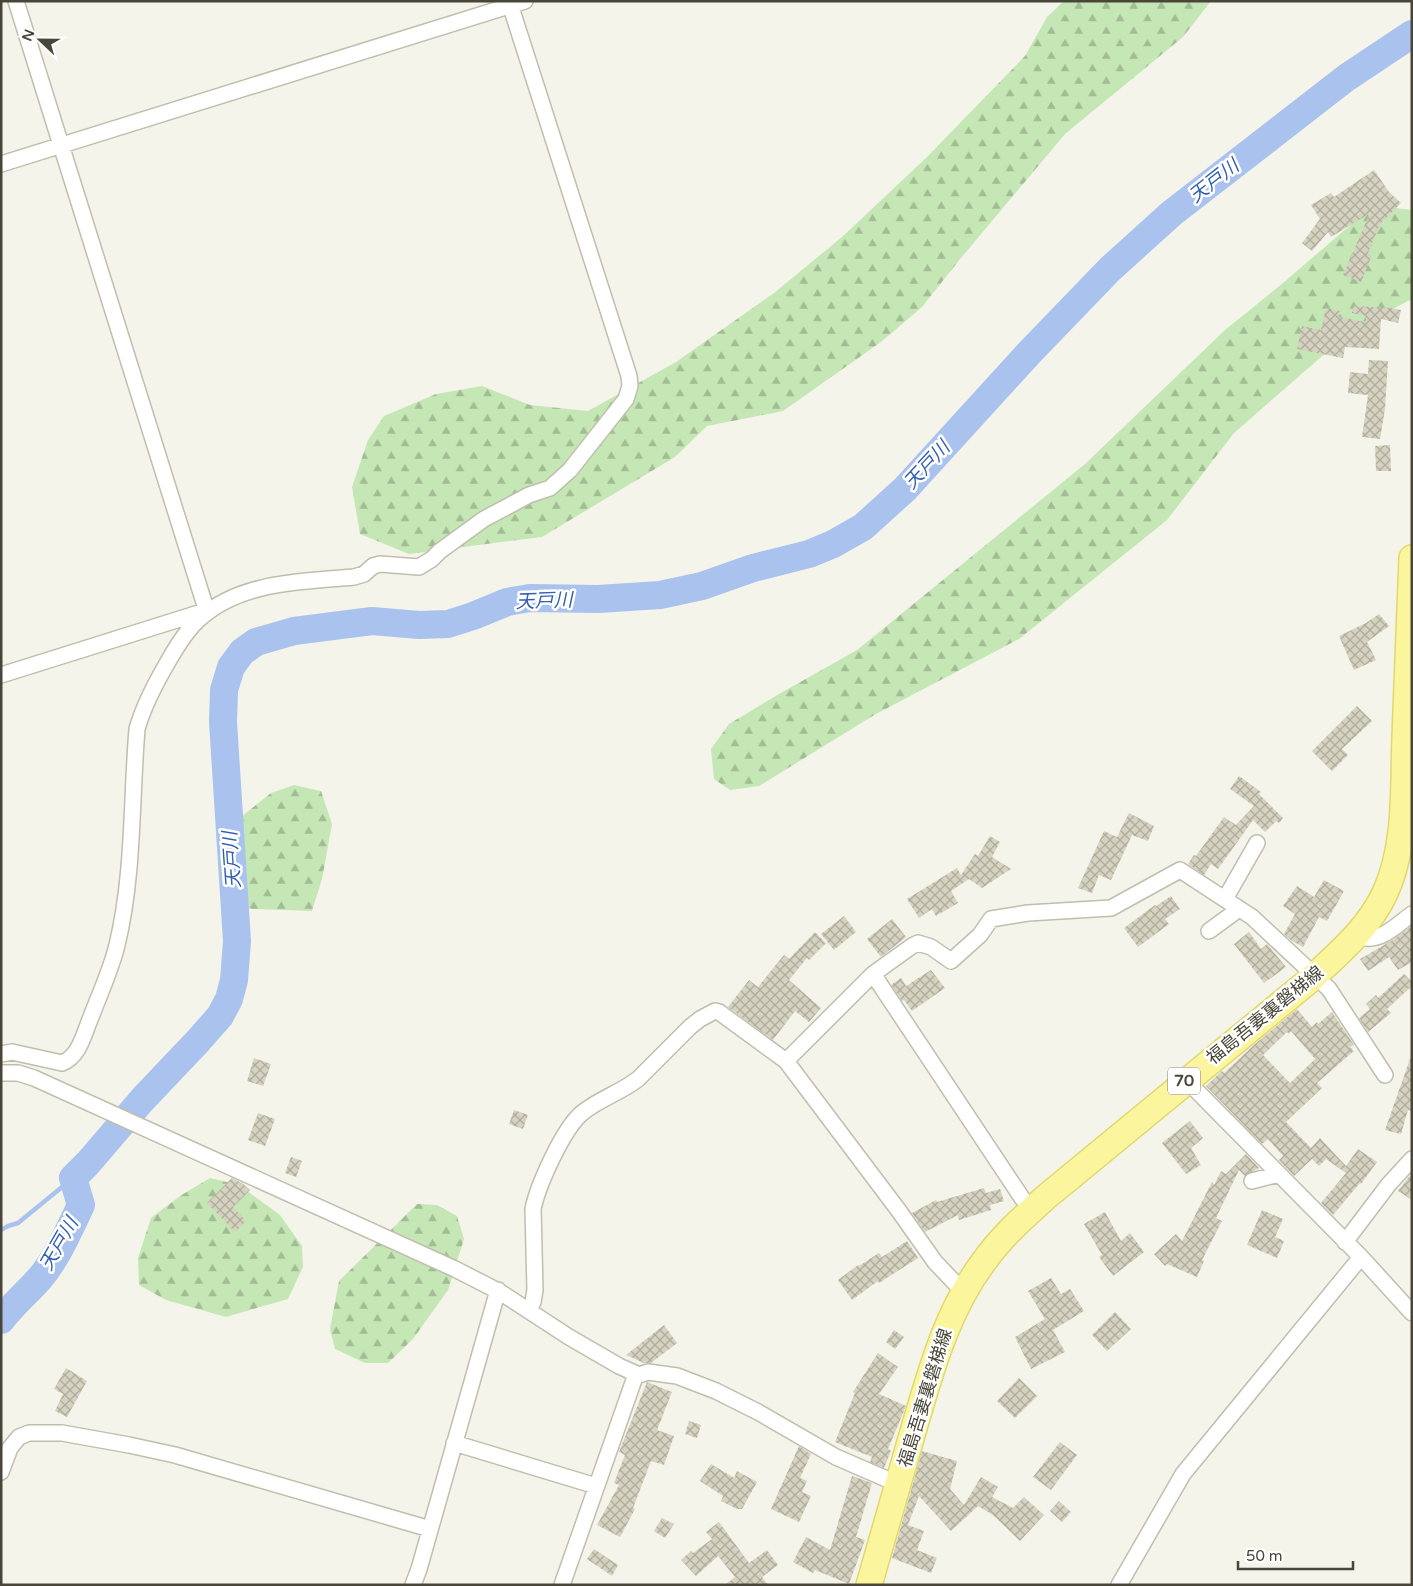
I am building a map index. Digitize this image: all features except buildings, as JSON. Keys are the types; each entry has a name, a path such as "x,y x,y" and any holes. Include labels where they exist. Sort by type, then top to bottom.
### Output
{"main road":[{"name":"福島吾妻裏磐梯線","path":"869,1585 932,1367 948,1322 965,1290 985,1260 1011,1229 1032,1210 1350,945 1370,918 1384,894 1397,859 1402,815 1412,558"}],"street":[{"path":"16,1 207,612"},
{"path":"1,164 515,3 629,376 630,386 626,399 570,470 557,483 550,488 529,495 484,519 419,567 380,564 373,566 364,574 354,577 275,584 258,588 207,612 188,630 154,686 141,714 138,729 128,878 123,916 110,968 78,1050 73,1056 62,1063 12,1052 1,1054"},
{"path":"1,675 207,612"},
{"path":"1225,899 1257,843"},
{"path":"786,1061 873,974 918,943 931,947 951,961 980,935 991,919 1028,913 1111,908 1180,870 1252,917 1330,989 1385,1075"},
{"path":"1209,931 1239,909"},
{"path":"1357,935 1366,939 1377,938 1412,914"},
{"path":"873,974 1022,1198 1032,1210"},
{"path":"529,1310 533,1302 535,1290 533,1209 535,1200 553,1156 572,1124 581,1114 595,1104 630,1086 690,1027 714,1010 720,1012 786,1061 935,1262 955,1283 965,1290"},
{"path":"1,1073 18,1074 34,1078 77,1096 388,1237 498,1290 569,1337 619,1366 636,1374 648,1372 677,1376 716,1391 758,1412 836,1458 898,1484"},
{"path":"1186,1080 1361,1257 1407,1308"},
{"path":"1345,1242 1389,1184 1412,1159"},
{"path":"1252,1181 1279,1174"},
{"path":"1118,1585 1183,1474 1361,1257"},
{"path":"413,1585 498,1290"},
{"path":"1407,1308 1412,1291"},
{"path":"562,1585 636,1374"},
{"path":"1,1472 10,1448 20,1437 29,1433 62,1433 175,1455 430,1529"},
{"path":"454,1443 596,1486"}],"green space":[{"path":"1064,1 1211,1 1183,37 1065,134 922,307 881,342 783,411 707,426 675,457 542,537 409,554 360,534 352,487 368,440 384,416 436,394 482,386 530,405 588,411 676,362 774,293 842,237 926,158 1025,56 1047,17"},
{"path":"1387,207 1412,210 1412,299 1373,319 1336,344 1234,433 1167,520 1019,639 876,714 759,786 730,790 714,779 711,749 729,724 857,650 1085,464 1225,330 1369,209"},
{"path":"294,785 321,791 332,824 322,879 312,911 252,909 233,904 223,880 228,844 242,816 271,793"},
{"path":"210,1178 239,1185 280,1215 302,1246 303,1267 288,1299 226,1317 166,1300 139,1285 138,1258 151,1218 180,1196"},
{"path":"417,1204 437,1205 457,1216 464,1239 448,1290 413,1339 388,1363 365,1363 335,1349 330,1329 339,1281"}],"waterway":[{"name":"天戸川","path":"1,1320 41,1277 63,1242 81,1205 73,1178 220,1016 229,999 234,980 237,941 223,722 224,690 231,667 242,652 256,642 294,631 372,621 419,625 448,624 507,602 530,598 598,599 660,595 702,586 753,568 809,554 833,544 863,527 905,489 1029,353 1110,269 1172,213 1346,78 1412,34"},
{"path":"1,1230 18,1223 73,1178"}]}
